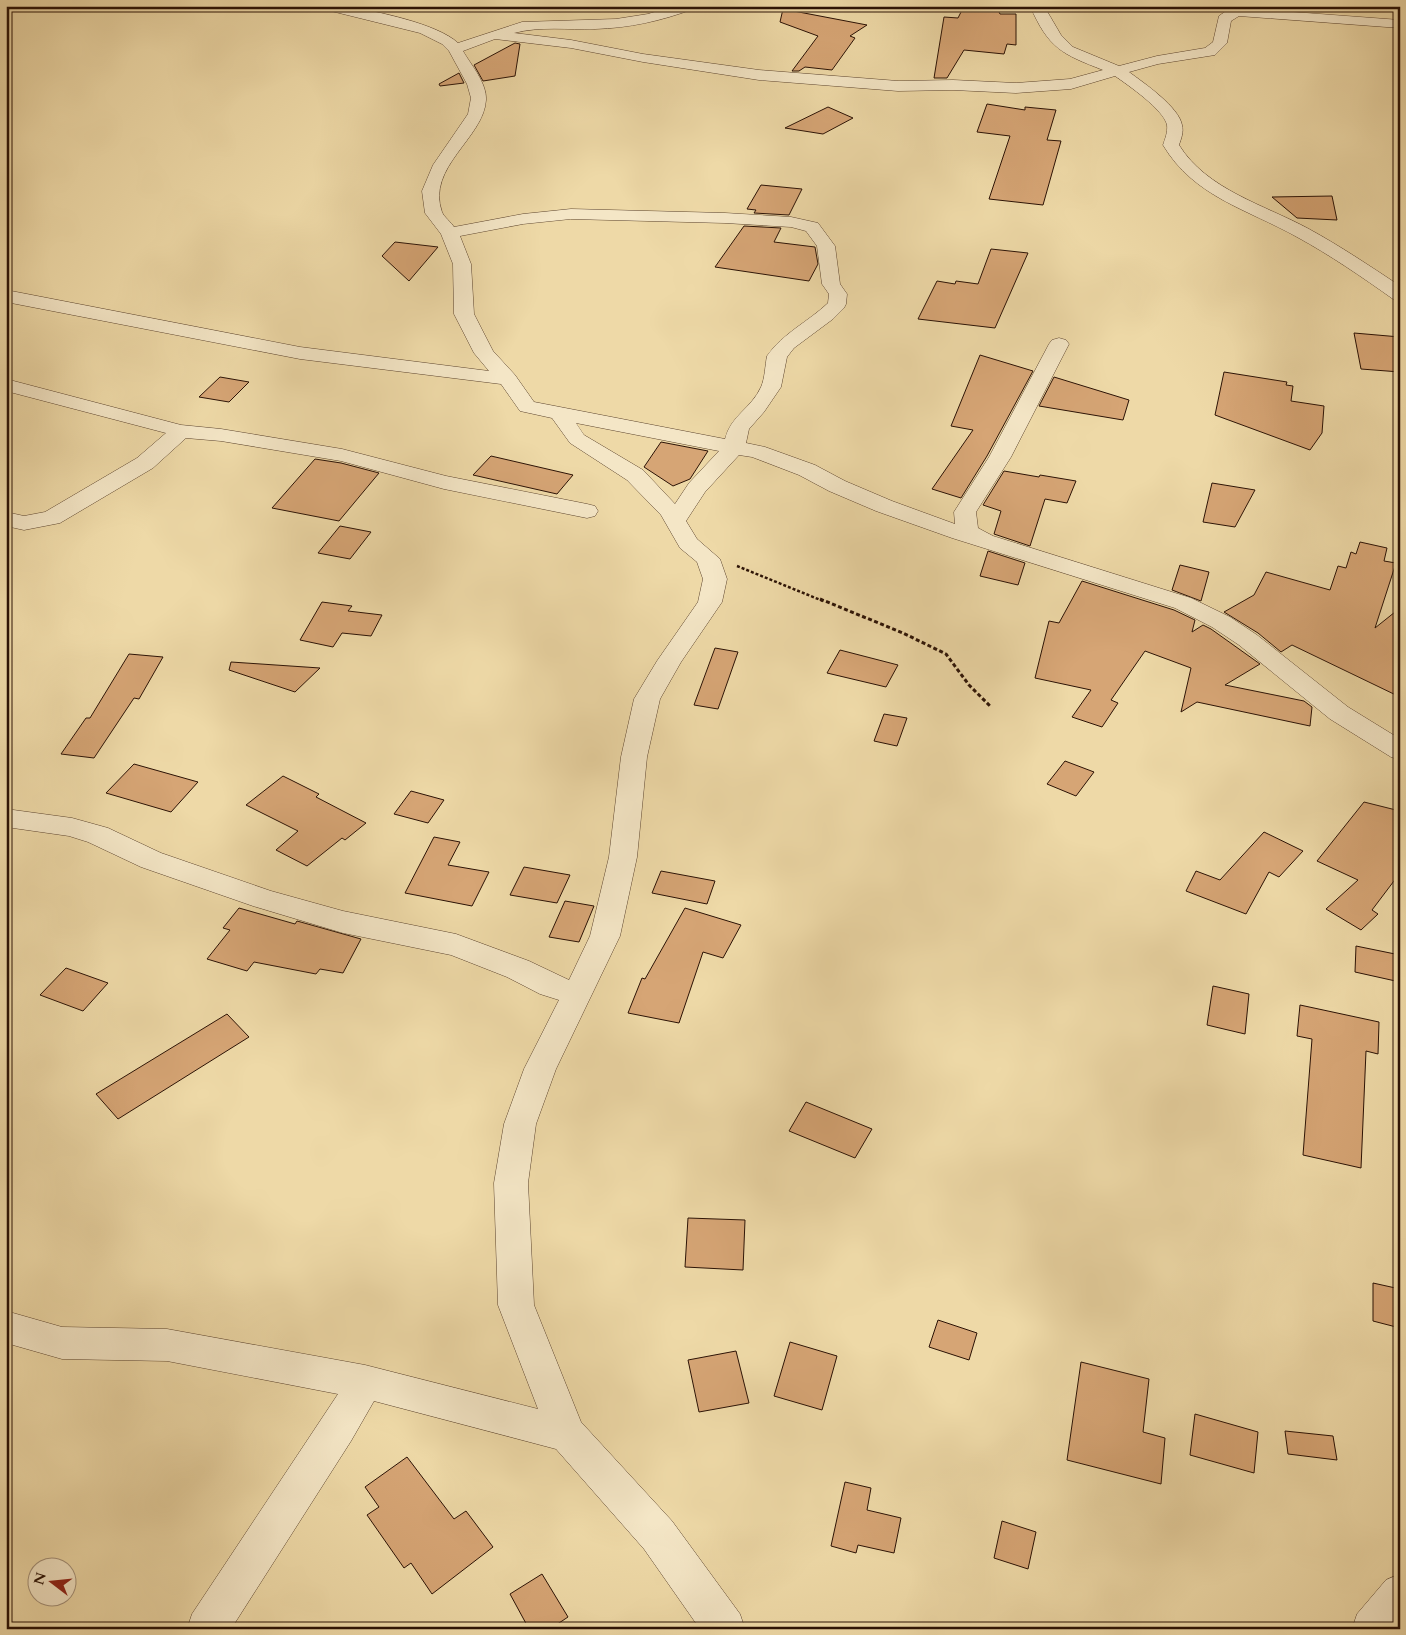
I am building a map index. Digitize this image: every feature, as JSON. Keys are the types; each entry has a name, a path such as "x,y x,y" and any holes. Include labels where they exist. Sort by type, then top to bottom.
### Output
{"street":[{"path":"328,6 424,30 448,41 475,84 479,98 476,114 440,165 431,191 434,213 450,233 462,264 464,314 484,353 508,379 527,407 757,452 807,470 837,486 884,506 1183,603 1222,622 1248,640 1339,713 1400,751"},
{"path":"455,50 507,30 533,25 606,24 634,21 688,6"},
{"path":"1037,6 1039,13 1062,45 1118,71 1144,90 1169,115 1174,124 1171,146 1175,156 1192,172 1219,191 1301,232 1400,295"},
{"path":"496,35 570,44 643,58 740,73 898,86 953,85 1036,88 1071,84 1157,60 1210,52 1220,43 1224,19 1238,12 1400,24"},
{"path":"450,233 523,219 571,214 725,218 791,222 812,227 826,246 831,284 838,294 837,304 826,315 787,344 777,356 772,388 739,427 734,448 697,488 675,521"},
{"path":"6,296 300,353 508,379"},
{"path":"992,542 967,531 965,512 1000,457 1059,344"},
{"path":"6,385 181,431 221,435 342,456 444,482 587,510"},
{"path":"558,412 577,439 635,475 670,512 688,543 708,559 715,579 710,602 669,661 647,699 634,757 623,857 604,936 578,994 540,1068 520,1124 510,1183 516,1305 567,1434 658,1535 725,1629"},
{"path":"9,524 35,522 52,518 145,463 181,431"},
{"path":"6,818 72,826 98,835 151,860 263,899 343,922 456,945 518,969 551,986 578,994"},
{"path":"6,1327 62,1343 167,1345 365,1382 567,1434"},
{"path":"207,1629 365,1382"},
{"path":"1372,1629 1400,1594"}],"path":[{"path":"708,559 746,569 802,594 903,633 946,654 969,684 991,707"}],"building":[{"path":"963,8 997,8 1000,14 1016,14 1016,45 1007,44 1004,54 964,50 947,78 934,78 944,17 958,18"},
{"path":"783,9 867,25 850,36 855,38 832,70 805,67 799,71 792,71 818,36 780,22"},
{"path":"515,43 520,44 515,76 483,81 474,65"},
{"path":"459,73 464,83 440,86 439,84"},
{"path":"987,104 1025,110 1025,107 1056,110 1047,140 1061,141 1043,205 989,199 1010,136 977,132"},
{"path":"828,107 853,118 823,134 785,128"},
{"path":"761,185 802,189 789,215 754,213 756,210 747,209"},
{"path":"1332,196 1337,220 1297,218 1272,197"},
{"path":"744,226 781,228 774,242 815,247 818,264 809,281 715,267"},
{"path":"395,242 438,247 409,281 382,256"},
{"path":"991,249 1028,253 995,328 918,319 937,281 955,284 956,281 978,284"},
{"path":"1354,333 1400,337 1400,372 1361,369"},
{"path":"980,355 1033,371 987,456 961,498 932,489 973,430 951,426"},
{"path":"1224,372 1287,382 1286,385 1293,386 1291,401 1324,406 1322,433 1310,450 1215,415"},
{"path":"220,377 249,382 229,402 199,397"},
{"path":"1054,377 1129,400 1123,420 1039,406"},
{"path":"661,442 708,451 690,479 673,486 644,467"},
{"path":"491,456 573,475 557,494 473,475"},
{"path":"315,459 341,463 379,473 339,521 272,508"},
{"path":"1004,471 1076,481 1067,503 1045,499 1030,546 994,534 1001,511 983,505"},
{"path":"1212,483 1255,490 1235,527 1203,522"},
{"path":"340,526 371,532 350,559 318,553"},
{"path":"1360,542 1387,548 1384,561 1396,563 1375,628 1400,608 1400,697 1292,645 1281,652 1258,633 1224,612 1254,595 1266,572 1330,590 1338,566 1346,568 1351,552 1356,554"},
{"path":"988,551 1025,563 1018,585 980,576"},
{"path":"1180,565 1209,572 1201,601 1172,590"},
{"path":"1082,581 1174,610 1195,620 1192,632 1203,625 1211,629 1260,664 1225,685 1304,701 1312,707 1310,726 1197,702 1181,712 1191,668 1145,651 1111,700 1118,703 1102,727 1072,717 1091,690 1035,678 1049,621 1059,623"},
{"path":"322,602 352,606 348,611 382,615 371,636 342,633 333,647 300,640"},
{"path":"715,648 738,652 718,709 694,705"},
{"path":"840,650 898,665 886,687 827,673"},
{"path":"129,654 163,657 139,699 134,698 94,758 61,754 86,718 90,718"},
{"path":"231,662 320,668 295,692 229,670"},
{"path":"884,714 907,718 897,746 874,741"},
{"path":"1065,761 1094,772 1076,796 1047,784"},
{"path":"134,764 198,782 171,812 106,793"},
{"path":"283,776 319,794 316,797 366,823 345,840 342,838 307,866 276,850 298,831 246,805"},
{"path":"411,791 444,800 428,823 394,814"},
{"path":"1364,802 1400,811 1400,873 1372,910 1378,914 1361,930 1326,909 1358,880 1317,861"},
{"path":"1264,832 1303,851 1279,877 1269,872 1246,914 1186,891 1196,871 1220,880"},
{"path":"434,837 460,842 448,865 489,872 472,906 405,893"},
{"path":"524,867 570,875 557,903 510,895"},
{"path":"661,871 715,881 707,904 652,893"},
{"path":"565,901 594,906 579,942 549,937"},
{"path":"239,908 295,924 297,921 361,939 343,973 320,969 316,974 254,962 247,971 207,959 230,930 223,928"},
{"path":"685,908 741,925 723,958 703,952 679,1023 628,1013 642,978 645,979"},
{"path":"1356,946 1400,955 1400,982 1355,972"},
{"path":"66,968 108,983 83,1011 40,995"},
{"path":"1213,986 1249,994 1245,1034 1207,1025"},
{"path":"1300,1005 1379,1022 1378,1054 1366,1051 1361,1168 1303,1155 1312,1039 1297,1036"},
{"path":"227,1014 249,1037 118,1119 96,1094"},
{"path":"806,1102 872,1129 855,1158 789,1131"},
{"path":"688,1218 745,1220 743,1270 685,1267"},
{"path":"1373,1283 1400,1289 1400,1328 1373,1321"},
{"path":"938,1320 977,1333 969,1360 929,1347"},
{"path":"790,1342 837,1356 822,1410 774,1396"},
{"path":"736,1351 749,1403 699,1412 688,1360"},
{"path":"1081,1362 1149,1379 1143,1432 1165,1438 1161,1484 1067,1460"},
{"path":"1195,1414 1258,1432 1254,1473 1190,1455"},
{"path":"1285,1431 1333,1436 1337,1460 1288,1454"},
{"path":"407,1457 454,1519 466,1511 493,1547 432,1594 411,1563 404,1568 367,1515 379,1507 365,1487"},
{"path":"845,1482 871,1488 867,1510 901,1518 894,1553 858,1545 856,1553 831,1546"},
{"path":"1002,1521 1036,1532 1028,1569 994,1558"},
{"path":"542,1574 568,1617 550,1629 529,1629 510,1594"}]}
